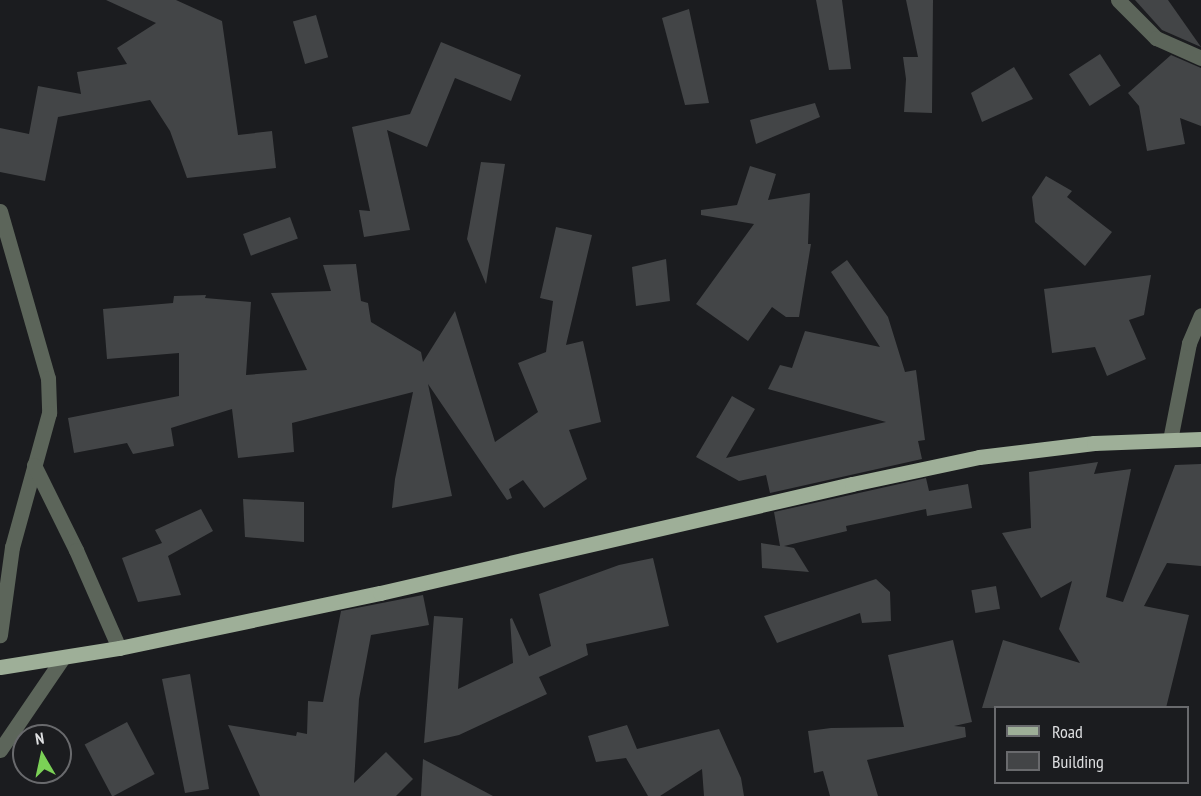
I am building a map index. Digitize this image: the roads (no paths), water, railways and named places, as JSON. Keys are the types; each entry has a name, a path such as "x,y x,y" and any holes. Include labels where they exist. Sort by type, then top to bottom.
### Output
{"main road":[{"path":"0,667 120,648 380,593 840,486 979,458 1094,443 1201,439"}],"street":[{"path":"1118,0 1156,38 1201,58"},
{"path":"0,211 48,378 49,413 12,547 0,634"},
{"path":"1170,440 1189,343 1201,315"},
{"path":"34,465 76,550 120,648"},
{"path":"0,750 62,659"}]}
